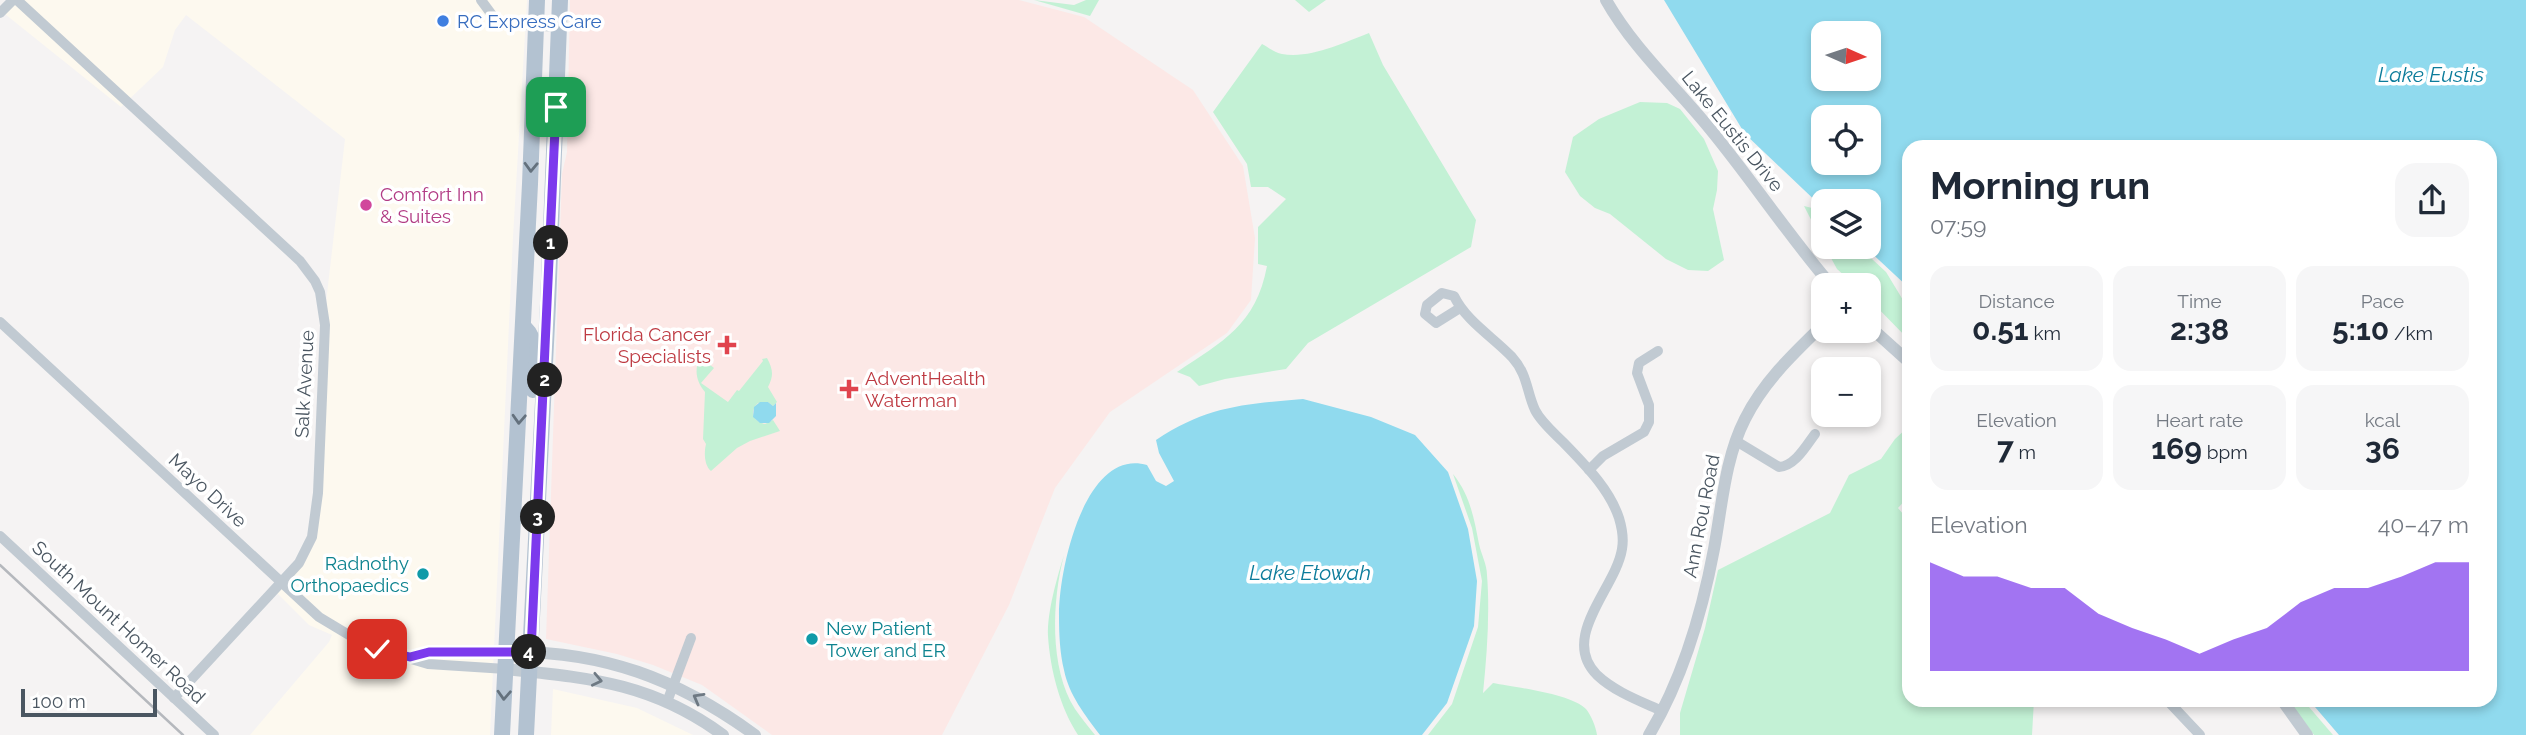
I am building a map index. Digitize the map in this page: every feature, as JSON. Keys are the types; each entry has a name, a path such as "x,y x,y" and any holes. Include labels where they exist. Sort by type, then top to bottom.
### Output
{"main road":[{"path":"502,735 524,327 537,0"},
{"path":"526,735 560,0"},
{"path":"524,327 535,346 531,475 539,488"}],"street":[{"path":"0,13 15,0"},
{"name":"Salk Avenue","path":"15,0 300,261 320,292 325,325 314,523 306,551 299,563 174,698"},
{"path":"481,0 498,21 558,27"},
{"name":"Lake Eustis Drive","path":"1606,0 1646,56 1724,145 1820,273"},
{"path":"1460,308 1512,358 1525,375 1535,410 1589,470 1614,503 1623,538 1622,552 1591,616 1584,644 1587,661 1595,673 1615,689 1662,711"},
{"name":"Mayo Drive","path":"0,321 333,627 377,649 428,664 506,661"},
{"name":"Ann Rou Road","path":"1649,735 1679,676 1700,612 1736,441 1744,420 1769,381 1811,337"},
{"path":"1881,337 1902,356"},
{"path":"1589,470 1604,456 1644,432 1649,422 1649,405 1637,373 1639,363 1658,351"},
{"path":"1736,441 1779,467 1786,467 1815,434"},
{"name":"South Mount Homer Road","path":"0,536 214,735"},
{"path":"667,702 691,638"},
{"name":"Mayo Drive","path":"410,657 429,652 506,661"},
{"path":"506,661 531,652 565,655 622,666 696,696 755,735"},
{"path":"506,661 529,671 594,679 667,702 723,735"},
{"path":"2174,707 2200,735"},
{"path":"2287,707 2307,735"}],"shaded area":[{"path":"7,0 527,0 490,735 250,735 329,642 332,635 309,625 275,591 289,576 312,525 327,294 345,139 186,15 175,30 163,67 121,107 0,10"},
{"name":"AdventHealth Waterman","path":"570,0 1019,0 1084,17 1193,90 1243,166 1255,238 1251,300 1227,333 1110,412 1055,488 1009,605 942,735 772,735 702,685 617,654 546,639 562,174 567,152"},
{"path":"553,689 637,708 693,735 551,735"}],"green space":[{"path":"1034,0 1074,5 1086,0 1099,0 1090,16"},
{"path":"1295,0 1326,0 1309,12"},
{"path":"1369,33 1383,65 1476,220 1471,247 1308,343 1286,369 1199,386 1190,377 1177,372 1235,330 1255,303 1267,266 1258,264 1258,227 1286,199 1268,187 1251,187 1247,164 1213,112 1262,44 1279,53 1304,54"},
{"path":"1640,102 1667,103 1680,109 1704,139 1718,171 1713,209 1724,260 1708,271 1688,270 1666,259 1610,214 1595,208 1580,196 1565,172 1573,137 1599,119"},
{"path":"1804,206 1811,208 1811,220"},
{"path":"1832,259 1872,259 1886,272 1902,298 1902,333 1881,311 1881,273 1842,273"},
{"path":"700,357 714,368 701,383 728,402 762,359 767,358 772,372 768,387 777,402 773,406 768,402 758,403 754,416 765,424 773,420 780,431 737,448 711,471 706,462 706,444 703,439 705,392 698,380"},
{"path":"1902,432 1902,504 1898,508 1902,513 1902,707 2034,707 2032,735 1680,735 1680,713 1705,628 1718,570 1830,513 1849,475 1881,459"},
{"path":"1453,474 1464,490 1470,507 1487,571 1488,619 1483,693 1493,683 1569,699 1586,709 1597,735 1428,735 1452,704 1478,627 1482,581 1472,528"},
{"path":"1064,555 1055,613 1057,654 1067,692 1075,709 1095,735 1078,735 1061,701 1051,662 1049,616"},
{"path":"2293,707 2309,707 2333,735 2314,735"}],"water":[{"name":"Lake Eustis","path":"1664,0 2526,0 2526,735 2339,735 2315,707 2497,707 2497,140 1902,140 1902,281 1878,259 1881,259 1881,189 1811,189 1811,197 1745,134"},
{"name":"Lake Etowah","path":"1303,399 1371,417 1415,435 1448,472 1468,529 1477,581 1474,626 1447,703 1422,735 1100,735 1078,704 1066,679 1059,630 1063,572 1079,518 1091,494 1107,475 1125,465 1147,465 1156,481 1166,486 1174,481 1159,453 1156,440 1192,420 1244,405"},
{"path":"760,402 768,402 773,406 776,403 776,416 769,423 760,423 753,417 754,407"}],"railway":[{"path":"0,565 183,735"}],"place":[{"name":"RC Express Care","path":"443,21"},
{"name":"Comfort Inn & Suites","path":"366,205"},
{"name":"Florida Cancer Specialists","path":"727,345"},
{"name":"AdventHealth Waterman","path":"849,389"},
{"name":"Radnothy Orthopaedics","path":"423,574"},
{"name":"New Patient Tower and ER","path":"812,639"}],"route":[{"path":"377,649 410,657 429,652 531,652 556,107"}]}
